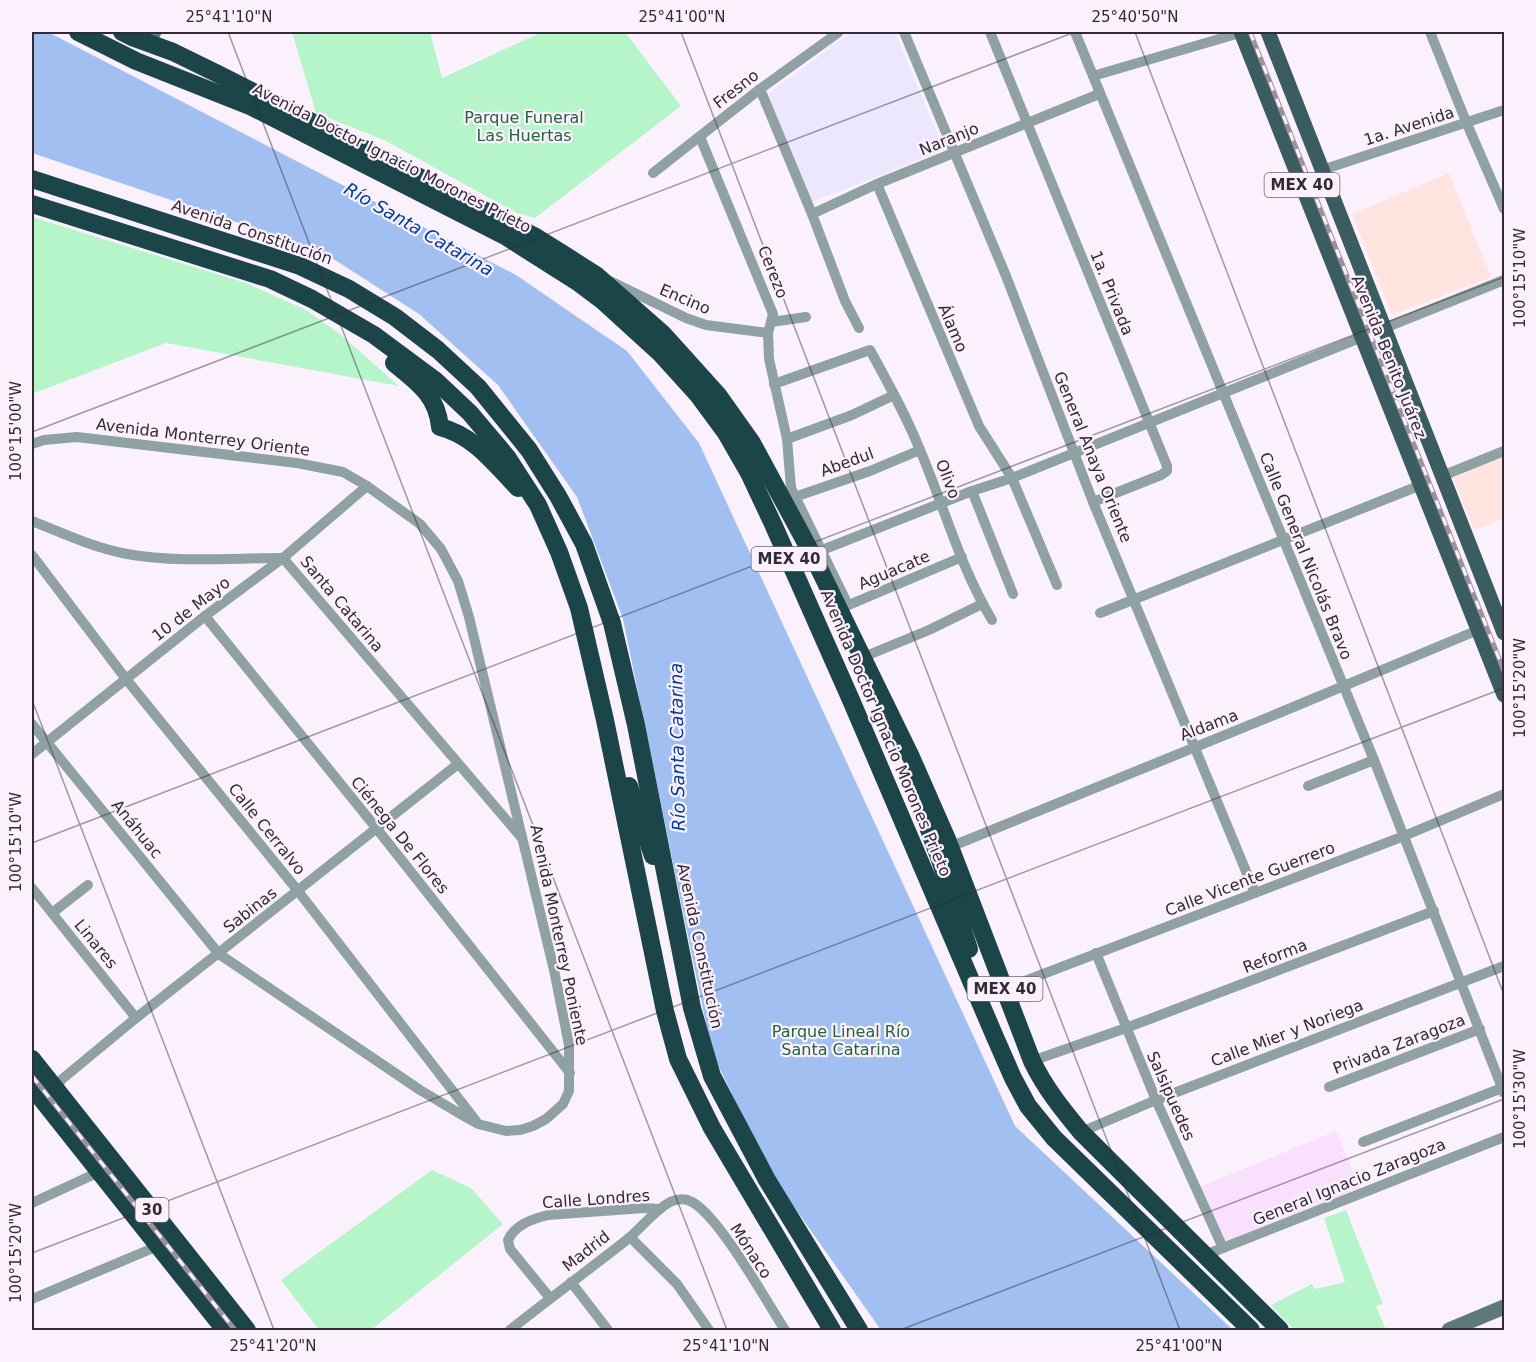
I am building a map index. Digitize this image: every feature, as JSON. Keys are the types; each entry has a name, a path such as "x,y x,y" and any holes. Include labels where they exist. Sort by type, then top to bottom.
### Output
{"highway":[{"name":"Avenida Doctor Ignacio Morones Prieto","path":"78,32 136,61 252,107 505,236 603,301 627,321 698,395 726,433 749,473 851,700 1013,1078 1028,1106 1054,1138 1251,1330"},
{"name":"Avenida Doctor Ignacio Morones Prieto","path":"127,34 173,52 278,104 534,236 596,275 663,334 718,395 790,499 843,607 861,658 911,757 950,847 1032,1061 1056,1102 1081,1132 1280,1330"},
{"name":"Avenida Constitución","path":"32,179 300,266 325,277 372,303 417,333 458,368 496,407 530,450 584,544 612,623 636,725 692,1008 712,1076 767,1180 859,1330"},
{"path":"32,204 270,279 312,298 353,322 416,365 455,397 507,457 538,505 559,552 579,608 605,720 665,1011 678,1059 716,1135 832,1330"},
{"path":"353,322 381,353 427,393 435,404 440,427 455,431 471,442 538,505"},
{"path":"872,678 940,860 995,1037"},
{"path":"605,720 616,738 639,819 669,897"},
{"path":"32,1059 42,1090"},
{"name":"30","path":"42,1090 99,1172 225,1330"},
{"name":"30","path":"42,1090 193,1262 247,1330"},
{"path":"158,1246 164,1248 180,1262 193,1262"},
{"path":"218,1294 221,1310 233,1330"}],"main road":[{"name":"Avenida Benito Juárez","path":"1241,32 1504,695"},
{"name":"Avenida Benito Juárez","path":"1268,32 1442,476 1503,625"}],"street":[{"path":"127,34 154,32"},
{"name":"Fresno","path":"653,173 760,89 839,32"},
{"name":"General Anaya Oriente","path":"904,32 1006,276 1093,502 1255,893"},
{"name":"1a. Privada","path":"990,32 1167,466 1165,473 1093,502"},
{"name":"Calle General Nicolás Bravo","path":"1075,32 1374,760 1503,1090"},
{"path":"1093,76 1241,32"},
{"path":"1430,32 1504,209"},
{"path":"760,89 845,301 859,328"},
{"name":"Naranjo","path":"812,214 876,184 1099,94"},
{"name":"1a. Avenida","path":"1322,170 1504,110"},
{"name":"Cerezo","path":"700,137 771,305 773,314 768,333 769,359 787,439 790,499"},
{"name":"Álamo","path":"876,184 979,426 1012,478 1057,585"},
{"name":"Encino","path":"596,275 706,326 768,333"},
{"path":"816,552 972,491 1012,478 1504,280"},
{"path":"771,321 806,317"},
{"name":"Olivo","path":"774,384 870,350 920,450 962,557 982,604 992,620"},
{"path":"787,439 852,415 894,395"},
{"name":"Avenida Monterrey Oriente","path":"32,444 44,440 77,437 297,462 343,472 367,486"},
{"name":"Abedul","path":"790,499 870,471 920,450"},
{"path":"1442,476 1504,451"},
{"path":"1100,613 1421,485"},
{"name":"10 de Mayo","path":"32,754 205,616 283,558 367,486"},
{"name":"Avenida Monterrey Poniente","path":"219,954 438,1101 478,1124 506,1131 533,1126 546,1119 563,1104 569,1091 571,1074 569,1045 560,1002 523,839 458,581 441,549 420,524 367,486"},
{"path":"972,491 1013,594"},
{"name":"Santa Catarina","path":"32,520 79,540 125,553 146,556 283,558 523,839"},
{"name":"Calle Cerralvo","path":"32,555 126,679 298,891 478,1124"},
{"name":"Aguacate","path":"843,607 962,557"},
{"path":"861,658 929,630 982,604"},
{"name":"Ciénega De Flores","path":"205,616 571,1074"},
{"name":"Aldama","path":"950,847 1478,630"},
{"name":"Anáhuac","path":"32,724 219,954"},
{"path":"1308,786 1374,760"},
{"name":"Sabinas","path":"42,1090 219,954 458,764"},
{"name":"Calle Vicente Guerrero","path":"1005,989 1404,836 1504,794"},
{"path":"52,914 88,885"},
{"name":"Linares","path":"32,888 136,1018"},
{"name":"Reforma","path":"1032,1061 1126,1028 1434,911"},
{"name":"Salsipuedes","path":"1096,953 1156,1100 1223,1248"},
{"name":"Calle Mier y Noriega","path":"1081,1132 1156,1100 1504,966"},
{"name":"Privada Zaragoza","path":"1329,1087 1479,1029"},
{"path":"438,1101 448,1097 450,1086"},
{"path":"1363,1142 1503,1090"},
{"name":"General Ignacio Zaragoza","path":"1205,1255 1504,1137"},
{"path":"32,1203 99,1172"},
{"name":"Madrid","path":"510,1330 524,1326 550,1298 630,1237 660,1209 673,1201 682,1199"},
{"name":"Mónaco","path":"682,1199 692,1202 701,1209 722,1232 785,1330"},
{"name":"Calle Londres","path":"550,1298 510,1249 508,1240 515,1228 548,1215 644,1208 660,1209"},
{"path":"630,1237 677,1284 709,1330"},
{"path":"32,1299 158,1246"},
{"path":"571,1282 608,1330"},
{"path":"1449,1330 1504,1307"},
{"path":"1471,1330 1504,1317"}],"shaded area":[{"path":"851,32 895,32 944,150 812,202 768,94"},
{"path":"1449,173 1491,277 1392,315 1352,214"},
{"path":"1504,457 1504,518 1474,530 1453,478"},
{"path":"1336,1131 1360,1188 1224,1242 1199,1187"}],"green space":[{"name":"Parque Funeral Las Huertas","path":"292,32 430,32 442,78 542,32 625,32 681,106 535,218 517,213 386,141 316,113"},
{"path":"32,217 246,283 306,310 340,334 399,386 166,343 32,394"},
{"path":"432,1170 471,1188 503,1224 371,1330 319,1330 281,1280"},
{"path":"1346,1210 1383,1304 1376,1306 1386,1330 1294,1330 1271,1305 1312,1284 1315,1289 1345,1282 1324,1218"}],"water":[{"name":"Río Santa Catarina","path":"32,32 48,32 516,275 627,351 699,443 1015,1126 1233,1330 881,1330 773,1177 712,1053 623,619 577,497 498,385 419,314 332,258 251,227 32,153"}],"railway":[{"path":"1250,32 1504,671"},
{"path":"32,1076 235,1330"}],"park label":[{"name":"Parque Lineal Río Santa Catarina","path":"841,1040"}]}
